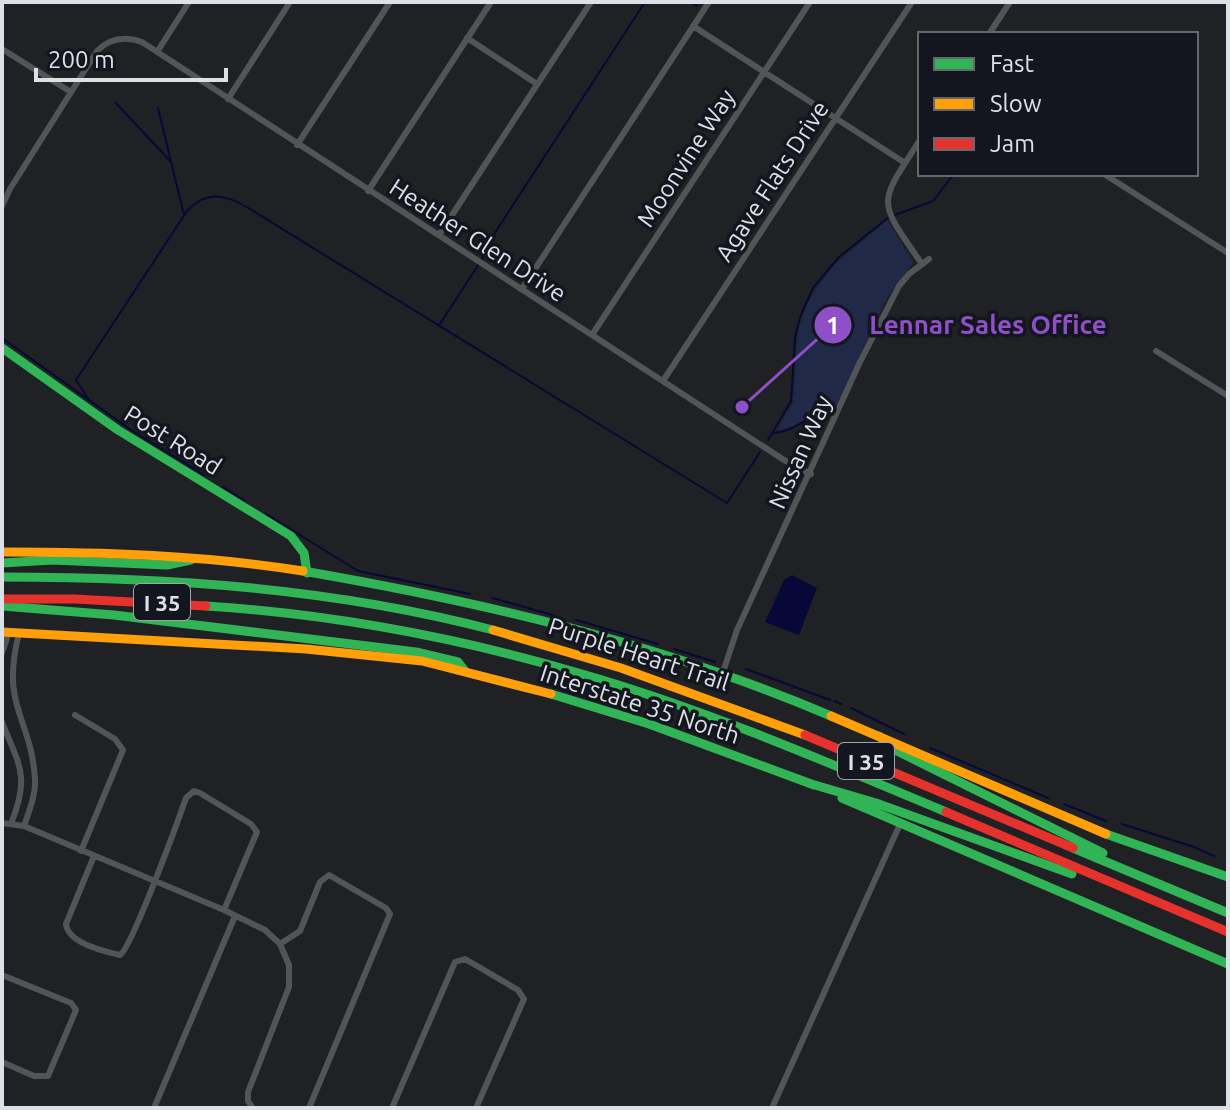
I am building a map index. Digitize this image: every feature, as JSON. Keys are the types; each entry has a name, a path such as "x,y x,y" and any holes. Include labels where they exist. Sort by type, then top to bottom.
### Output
{"main road":[{"name":"Post Road","path":"2,348 118,430 291,536 307,556 307,573"},
{"path":"2,552 115,554 307,573 481,604 593,633 723,672 1091,829 1228,877"},
{"path":"2,563 53,560 167,565 191,560"},
{"name":"Purple Heart Trail","path":"2,577 101,578 257,589 400,611 530,640 732,705 1228,913"},
{"name":"Purple Heart Trail","path":"2,599 111,599 242,608 368,625 546,664 736,725 1228,933"},
{"path":"2,606 143,619 416,652 458,662 465,671"},
{"name":"Interstate 35 North","path":"10,632 381,655 465,671 649,724 808,783 1228,964"},
{"path":"879,736 893,749 1196,900"},
{"path":"808,783 850,794 1038,860 1165,912 1228,933"}],"street":[{"path":"157,52 189,2"},
{"path":"228,99 290,2"},
{"path":"297,145 390,2"},
{"path":"368,191 491,2"},
{"path":"439,235 591,2"},
{"path":"522,289 709,2"},
{"name":"Moonvine Way","path":"592,335 810,2"},
{"name":"Agave Flats Drive","path":"663,381 912,2"},
{"path":"990,32 1010,2"},
{"path":"693,26 905,163"},
{"name":"Heather Glen Drive","path":"71,92 103,45 126,38 142,42 784,460 811,474"},
{"path":"467,38 537,84"},
{"path":"2,49 71,92 2,206"},
{"path":"918,143 891,184 887,197 893,223 922,264"},
{"path":"1107,176 1228,253"},
{"name":"Nissan Way","path":"723,672 737,630 860,362 899,286 929,259"},
{"path":"1156,351 1228,396"},
{"path":"2,653 10,632"},
{"path":"6,667 10,632"},
{"path":"9,708 28,752 35,779 24,826"},
{"path":"75,715 120,743 123,750 81,851"},
{"path":"2,722 21,770 23,785 11,824"},
{"path":"94,856 66,924 67,931 74,938 120,955 124,953 142,914 186,798 194,791 200,793 251,824 257,832 224,910"},
{"path":"772,1108 901,822"},
{"path":"2,823 24,826 224,910 272,935 280,944 289,965 289,987 248,1092 248,1101 253,1108"},
{"path":"280,944 300,931 320,882 327,876 336,877 386,908 390,917 309,1108"},
{"path":"154,1108 235,916"},
{"path":"392,1108 455,962 465,959 518,990 524,999 476,1108"},
{"path":"2,975 71,1003 76,1010 48,1076 34,1076 2,1062"}],"shaded area":[{"path":"887,220 913,262 886,299 834,411 777,430 793,403 798,331 808,302 831,268"},
{"path":"792,575 817,588 799,635 765,622 784,580"}],"waterway":[{"path":"440,324 484,256 487,245 645,2"},
{"path":"691,2 697,6"},
{"path":"116,103 170,161"},
{"path":"158,108 184,215"},
{"path":"895,215 933,201 952,176"},
{"path":"89,400 76,380 187,211 201,200 215,196 245,206 727,503 760,452"},
{"path":"768,440 791,401 795,338 800,317 813,288 839,257 889,217"},
{"path":"2,338 131,430 204,475"},
{"path":"774,433 815,416 829,414"},
{"path":"223,487 245,501"},
{"path":"266,514 358,571 470,594"},
{"path":"492,598 553,615"},
{"path":"576,620 658,644"},
{"path":"674,649 715,662"},
{"path":"746,669 830,700"},
{"path":"834,701 841,704"},
{"path":"851,708 904,734"},
{"path":"930,748 1048,798"},
{"path":"1064,804 1106,821"},
{"path":"1122,824 1214,856"}],"traffic: fast":[{"path":"2,348 118,430 291,536 304,553 307,573"},
{"path":"2,563 53,560 167,565 191,560"},
{"path":"303,571 437,597 571,628 703,667 831,716"},
{"path":"2,577 126,579 249,588 372,604 493,630"},
{"path":"2,606 114,615 416,652 458,662 465,671"},
{"path":"206,606 349,622 443,639 536,661 629,688 721,720 946,812"},
{"path":"551,694 649,724 814,785"},
{"path":"879,736 893,749 1103,853"},
{"path":"808,783 876,803 1072,874"},
{"path":"842,798 1228,964"},
{"path":"1106,834 1228,877"},
{"path":"1073,848 1228,913"}],"traffic: slow":[{"path":"2,552 153,556 228,561 303,571"},
{"path":"493,630 621,668 805,735"},
{"path":"2,632 306,649 422,661 551,694"},
{"path":"831,716 1106,834"}],"traffic: jam":[{"path":"2,599 75,599 206,606"},
{"path":"805,735 1073,848"},
{"path":"946,812 1228,932"}],"place":[{"name":"Lennar Sales Office","path":"742,407"}]}
